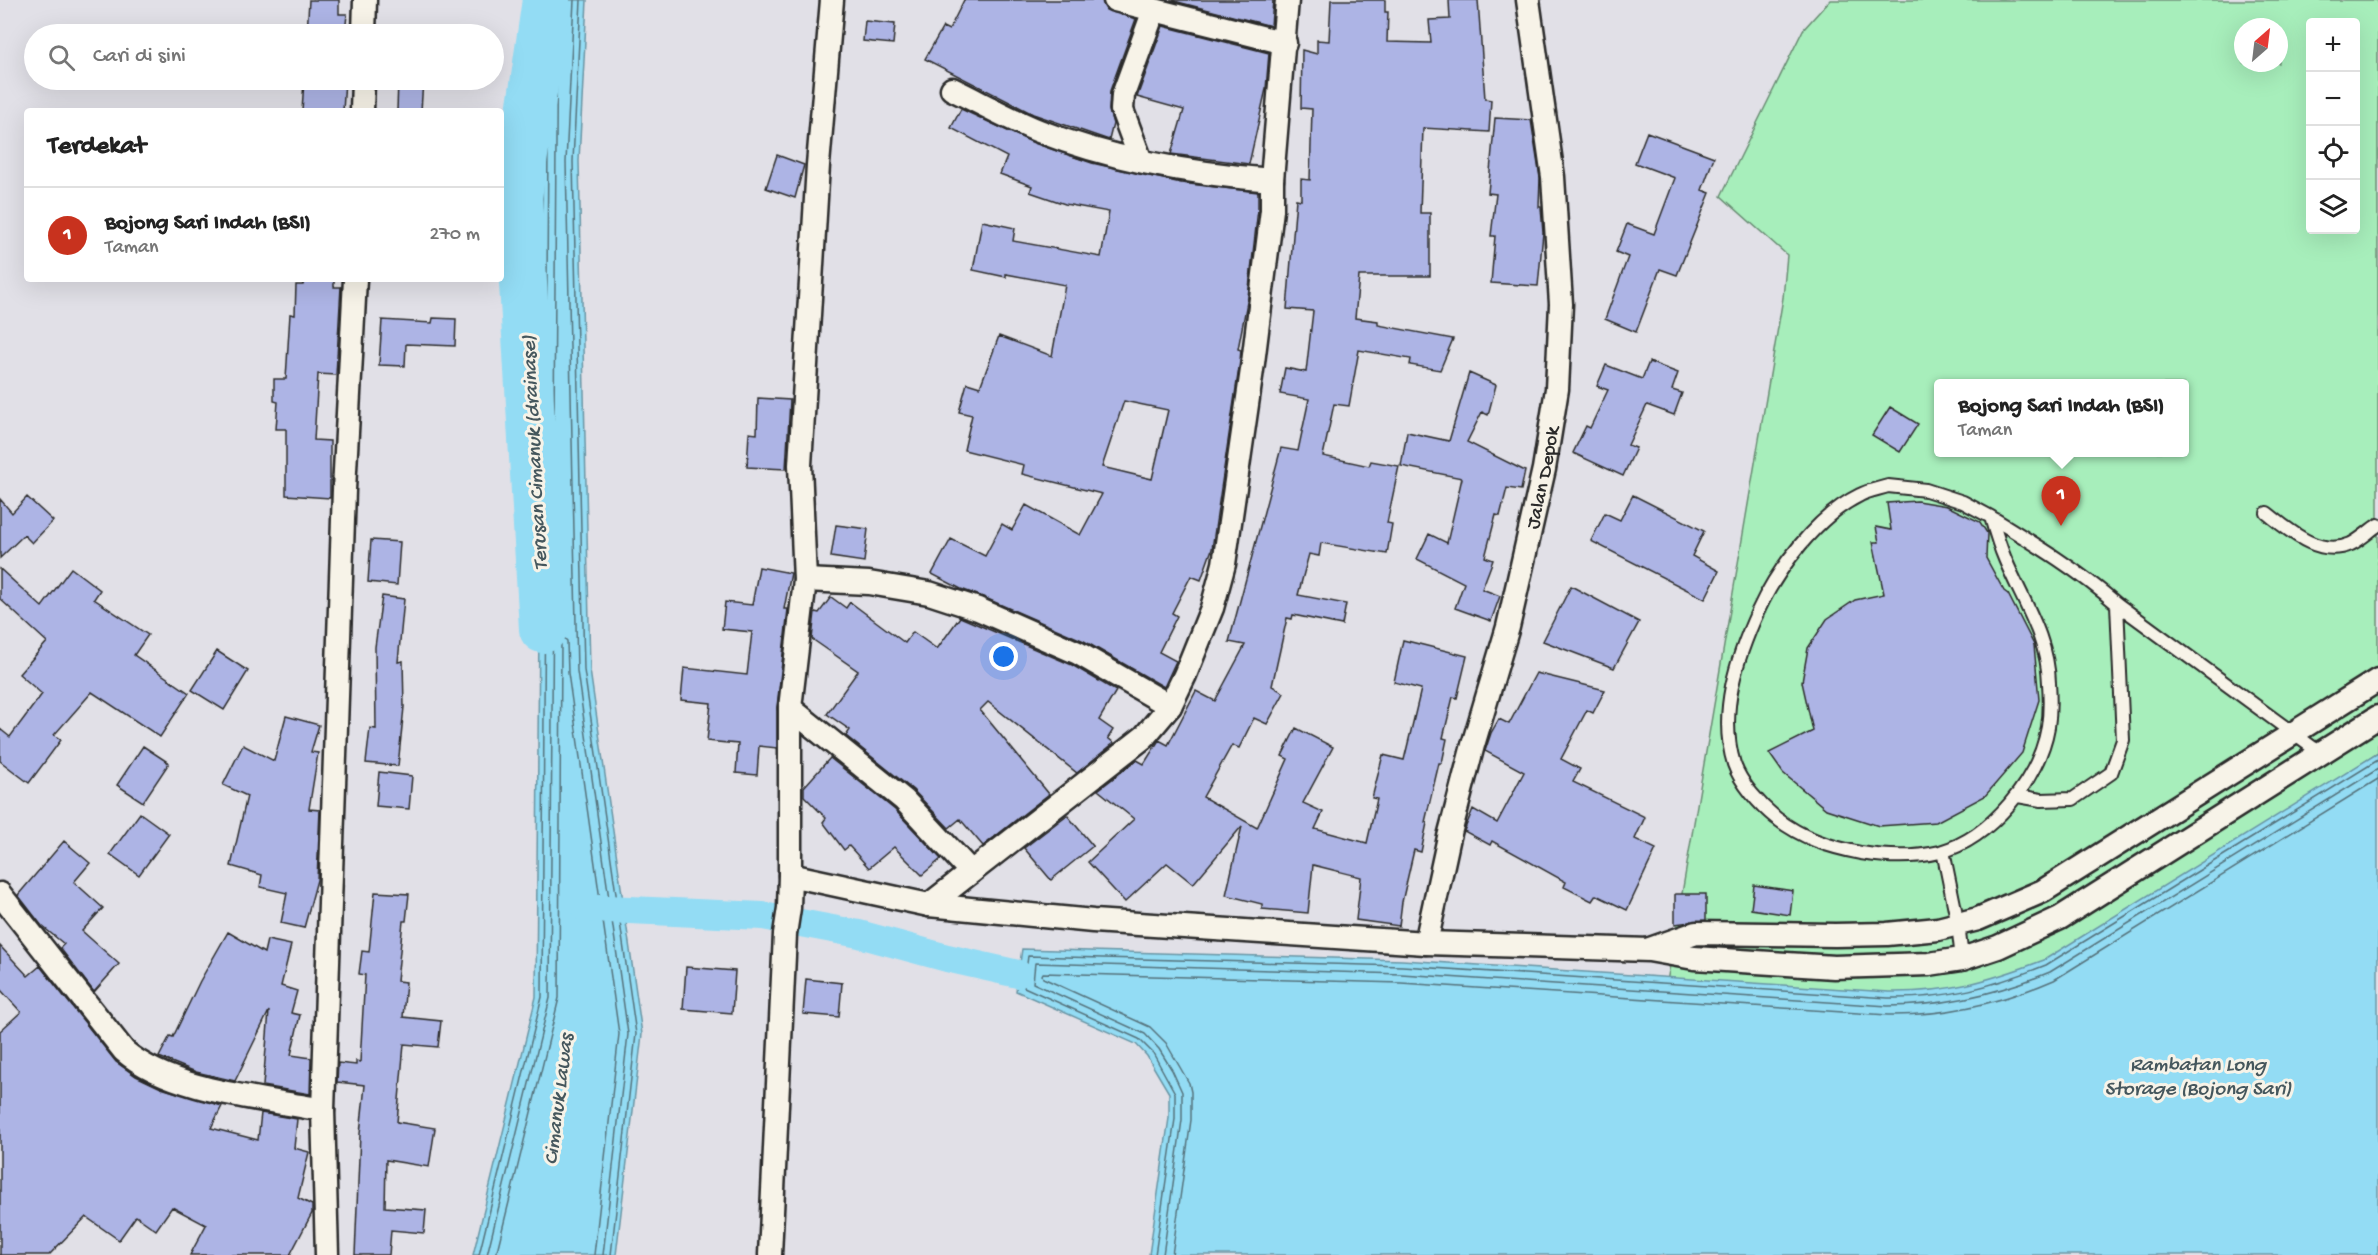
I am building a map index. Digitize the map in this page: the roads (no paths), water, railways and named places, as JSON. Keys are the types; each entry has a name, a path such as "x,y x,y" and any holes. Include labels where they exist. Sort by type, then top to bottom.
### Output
{"street":[{"path":"364,24 365,0"},
{"path":"770,1255 785,934 789,908 790,708 805,580 800,465 818,165 832,0"},
{"path":"1115,0 1285,43"},
{"path":"929,905 1144,737 1170,706 1198,645 1212,608 1224,564 1254,363 1272,210 1272,180 1287,0"},
{"name":"Jalan Depok","path":"1426,943 1452,826 1508,627 1544,469 1557,389 1561,304 1553,177 1528,0"},
{"path":"1141,161 1122,110 1123,94 1154,10"},
{"path":"952,89 1038,130 1089,147 1141,161 1238,177 1272,180"},
{"path":"362,108 363,90"},
{"path":"327,1255 323,1110 344,490 355,282"},
{"path":"805,580 869,583 928,593 978,609 1078,654 1170,706"},
{"path":"1649,950 1696,933 1887,934 1938,929 1978,919 2043,891 2378,680"},
{"path":"790,708 904,800 971,872"},
{"path":"790,876 929,905 1093,921 1426,943 1649,950 1694,958 1834,967 1929,964 1962,959 1998,947 2060,918 2378,717"},
{"path":"0,894 124,1051 136,1062 174,1080 323,1110"}],"lane":[{"path":"1991,517 2005,560 2032,614 2044,646 2049,681 2048,727 2036,765 2018,796 1976,834 1943,851 1923,855 1874,855 1845,850 1816,843 1790,829 1767,810 1749,789 1734,765 1728,736 1733,681 1741,649 1765,595 1790,557 1841,506 1862,493 1888,486 1926,490 1963,502 1991,517 2053,555 2092,582 2117,604 2291,734 2320,753"},
{"path":"2267,513 2299,538 2316,546 2349,545 2378,525"},
{"path":"2018,796 2041,800 2073,799 2111,773 2123,740 2117,604"},
{"path":"1943,851 1958,924 1962,959"}],"water":[{"name":"Cimanuk Lawas","path":"544,0 587,0 579,161 590,670 642,1034 616,1255 473,1255 536,997"},
{"name":"Rambatan Long Storage (Bojong Sari)","path":"2378,753 2378,1255 1149,1255 1169,1118 1169,1093 1147,1056 1136,1044 1016,991 1022,949 1402,960 1889,992 1949,988 1986,980 2044,960"}],"waterway":[{"name":"Terusan Cimanuk (drainase)","path":"543,629 518,197 546,0"},
{"path":"585,908 763,916 859,934 947,958 1018,974"}],"place":[{"name":"Bojong Sari Indah (BSI)","path":"2061,526"}]}
